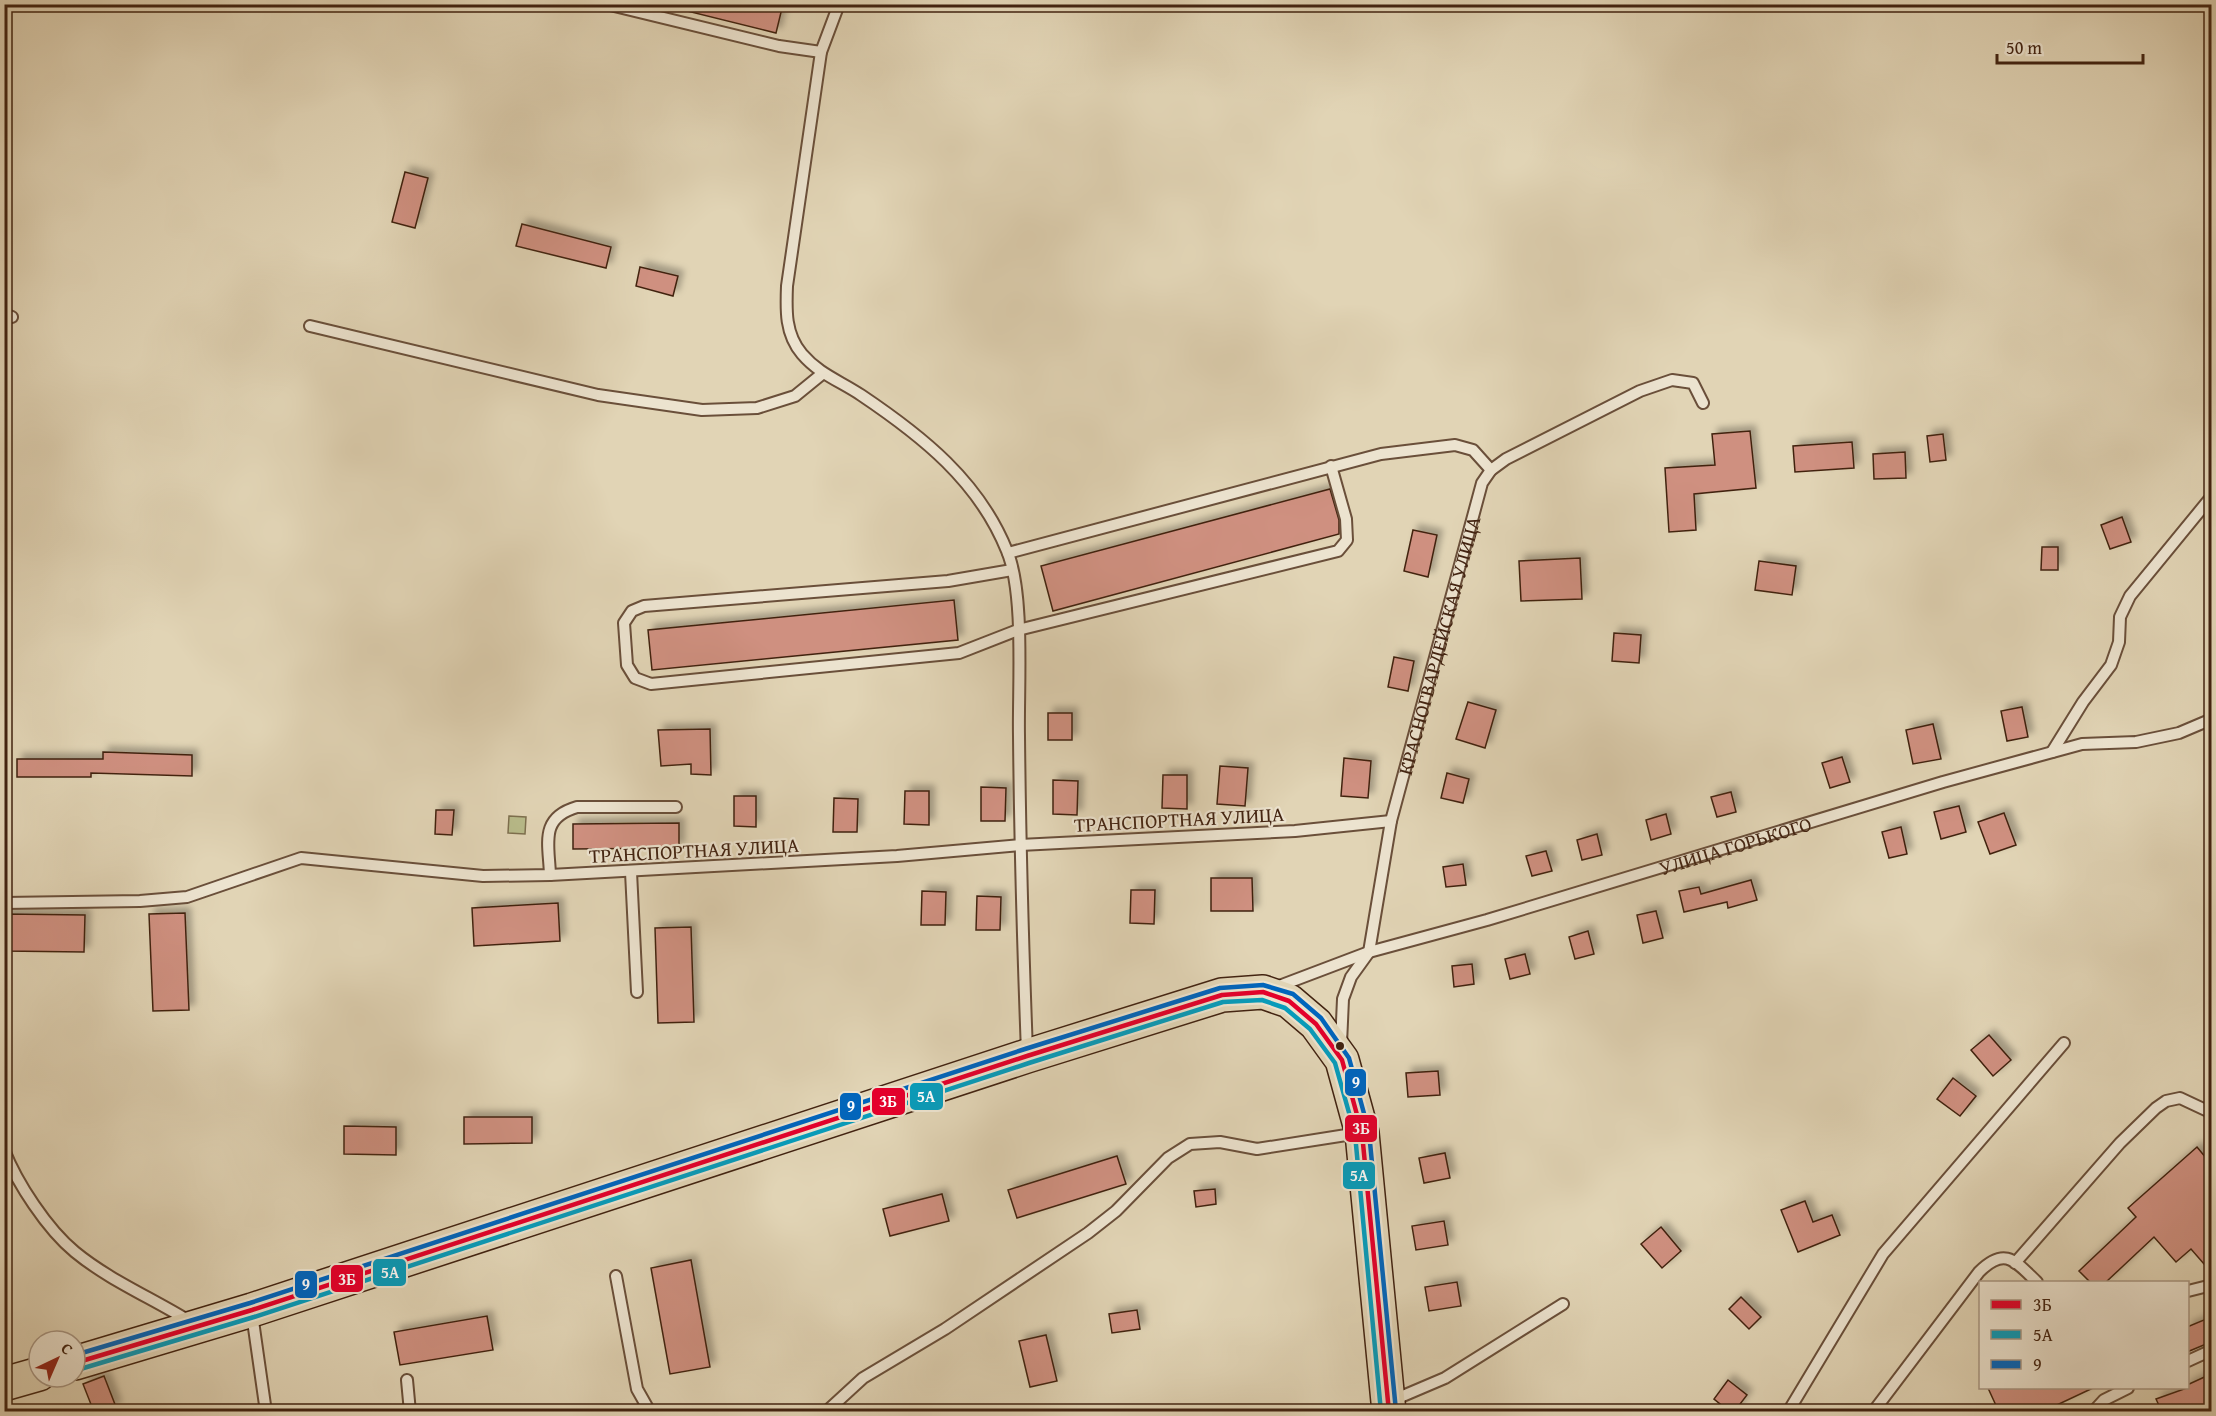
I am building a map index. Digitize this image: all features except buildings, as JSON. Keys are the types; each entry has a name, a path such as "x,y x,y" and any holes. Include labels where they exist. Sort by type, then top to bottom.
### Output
{"main road":[{"name":"УЛИЦА ГОРЬКОГО","path":"87,1359 252,1310 1027,1056 1222,995 1263,992 1289,1001 1316,1024 1342,1060 1362,1133"},
{"path":"1362,1133 1389,1407"},
{"path":"4,1384 27,1377"}],"lane":[{"path":"606,4 779,46 821,52"},
{"path":"839,4 821,52 787,286 786,321 801,353 822,374 854,390 907,426 963,478 982,503 1008,553 1018,630 1020,845 1027,1056"},
{"path":"310,326 598,395 702,410 757,408 795,396 822,374"},
{"path":"1008,553 1381,454 1455,445 1473,450 1491,470 1597,412 1640,391 1672,380 1693,383 1703,403"},
{"path":"1012,570 948,580 644,606 632,611 624,623 627,665 635,678 651,684 958,653 1018,630 1338,551 1347,540 1346,519 1331,466"},
{"name":"КРАСНОГВАРДЕЙСКАЯ УЛИЦА","path":"1342,1060 1343,999 1351,977 1368,952 1391,821 1482,483 1491,470"},
{"path":"2052,752 2083,702 2111,665 2119,642 2120,617 2130,596 2211,496"},
{"name":"УЛИЦА ГОРЬКОГО","path":"1263,992 1368,952 1486,920 1943,782 2082,744 2136,742 2178,733 2211,718"},
{"path":"550,875 548,832 552,820 567,810 576,807 676,807"},
{"name":"ТРАНСПОРТНАЯ УЛИЦА","path":"4,903 140,901 187,897 301,858 483,876 550,875 897,856 1020,845 1295,831 1391,821"},
{"path":"631,872 637,992"},
{"path":"1788,1412 1883,1254 2064,1043"},
{"path":"2015,1263 2120,1143 2156,1108 2166,1101 2180,1098 2211,1113"},
{"path":"826,1412 863,1378 945,1329 1088,1233 1116,1211 1168,1158 1190,1144 1220,1142 1257,1149 1362,1133"},
{"path":"4,1150 14,1176 40,1212 73,1251 104,1272 197,1326"},
{"path":"1873,1412 1978,1272 1990,1260 2000,1257 2015,1263 2036,1281"},
{"path":"615,1276 636,1389 650,1412"},
{"path":"2189,1290 2211,1285"},
{"path":"1389,1407 1445,1378 1563,1304"},
{"path":"252,1310 266,1412"},
{"path":"2189,1360 2211,1350"},
{"path":"407,1380 410,1412"},
{"path":"2093,1412 2104,1400 2126,1389"}],"green space":[{"path":"509,816 526,817 525,834 508,833"}],"transit line":[{"name":"9","path":"87,1351 250,1303 1025,1049 1220,988 1263,985 1293,994 1321,1018 1349,1058 1369,1132 1396,1411"},
{"name":"3Б","path":"87,1359 252,1310 1027,1056 1222,995 1263,992 1289,1001 1316,1024 1342,1060 1362,1133 1389,1412"},
{"name":"5А","path":"87,1367 254,1317 1029,1063 1223,1002 1262,1000 1285,1008 1310,1029 1335,1063 1355,1134 1381,1412"}]}
